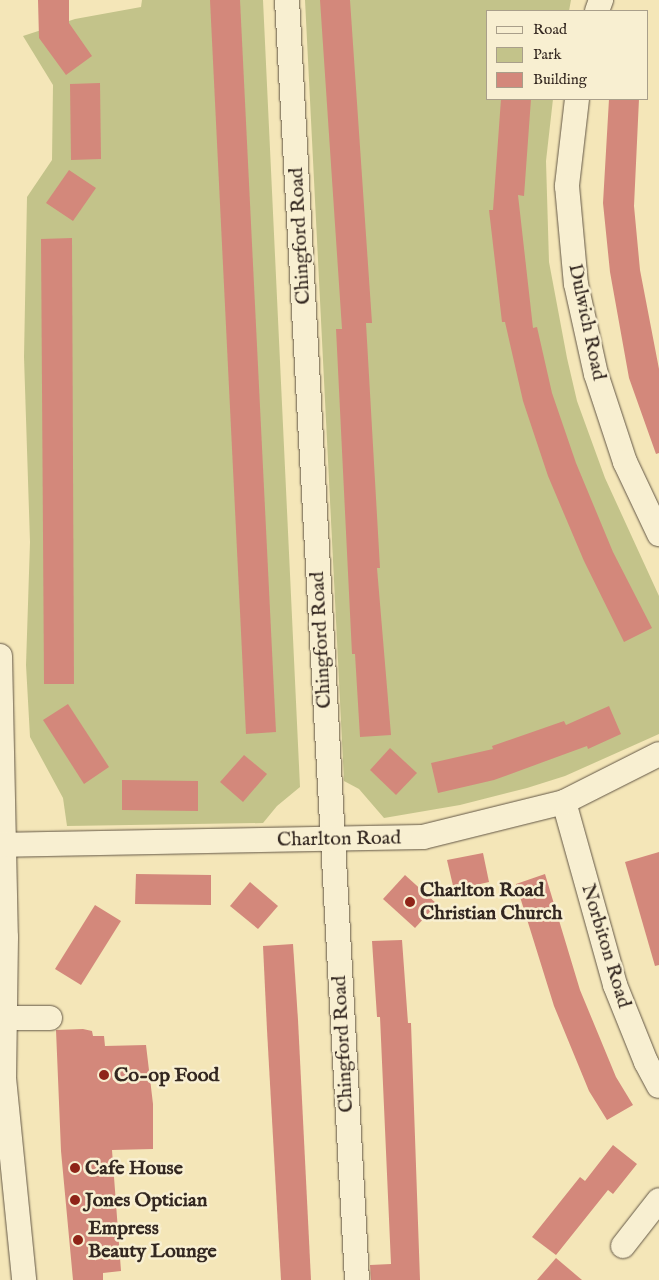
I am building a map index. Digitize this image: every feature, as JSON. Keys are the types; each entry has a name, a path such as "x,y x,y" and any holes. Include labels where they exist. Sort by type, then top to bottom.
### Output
{"street":[{"name":"Chingford Road","path":"287,0 356,1280"},
{"name":"Dulwich Road","path":"577,100 567,186 576,284 596,374 625,462 659,534"},
{"path":"0,656 1,846 6,1018 2,1080 4,1134 9,1214 24,1280"},
{"name":"Charlton Road","path":"1,846 423,838 564,802 659,754"},
{"name":"Norbiton Road","path":"564,802 615,985 646,1062 659,1086"},
{"path":"6,1018 50,1018"},
{"path":"623,1246 659,1200"}],"green space":[{"path":"142,0 263,0 300,787 277,806 263,823 67,826 63,798 30,737 26,665 30,542 24,357 27,197 52,160 53,85 23,36 75,19 141,7"},
{"path":"305,0 571,0 569,10 487,10 487,100 553,100 546,161 549,262 577,401 605,478 659,596 659,734 565,776 527,788 460,805 384,818 359,789 344,781"}],"building":[{"path":"38,0 69,0 69,23 92,56 66,75 39,38"},
{"path":"210,0 240,0 276,732 246,734"},
{"path":"320,0 350,0 372,323 366,323 380,568 377,568 391,735 360,737 355,654 352,654 336,329 342,329"},
{"path":"100,83 101,159 71,160 70,84"},
{"path":"501,100 531,100 524,196 518,195 533,328 537,327 552,393 576,463 613,552 652,628 624,642 584,561 548,476 523,401 505,322 502,322 489,210 493,210"},
{"path":"609,100 639,100 634,206 640,270 659,369 659,453 656,454 629,378 610,272 603,203"},
{"path":"69,170 96,188 73,221 46,203"},
{"path":"72,238 74,684 44,684 41,239"},
{"path":"68,704 109,767 84,784 43,720"},
{"path":"609,706 621,734 588,749 587,746 494,780 438,793 431,763 493,749 492,746 564,721 566,725"},
{"path":"390,748 417,773 396,795 370,770"},
{"path":"244,755 267,774 243,802 220,782"},
{"path":"122,780 198,781 198,811 122,810"},
{"path":"659,852 659,965 655,966 625,862"},
{"path":"483,853 489,882 454,890 447,860"},
{"path":"136,874 211,875 211,905 135,904"},
{"path":"545,874 580,990 616,1077 633,1105 607,1120 589,1091 554,1006 516,884"},
{"name":"Charlton Road Christian Church","path":"405,875 437,904 415,928 383,899"},
{"path":"250,882 278,906 258,929 230,906"},
{"path":"95,905 121,921 81,985 55,969"},
{"path":"402,940 408,1023 411,1023 420,1280 371,1280 370,1265 391,1264 380,1017 377,1017 372,941"},
{"path":"293,944 311,1280 281,1280 267,1030 263,946"},
{"name":"Co-op Food","path":"83,1029 92,1031 93,1036 104,1036 105,1046 146,1045 153,1104 153,1149 112,1150 121,1271 103,1273 103,1280 73,1280 61,1151 56,1030"},
{"path":"613,1145 637,1164 613,1194 608,1190 556,1255 532,1237 580,1177 585,1181"},
{"path":"556,1258 582,1280 537,1280"}],"place":[{"name":"Charlton Road Christian Church","path":"410,902"},
{"name":"Co-op Food","path":"104,1075"},
{"name":"Cafe House","path":"75,1168"},
{"name":"Jones Optician","path":"75,1200"},
{"name":"Empress Beauty Lounge","path":"78,1240"}]}
